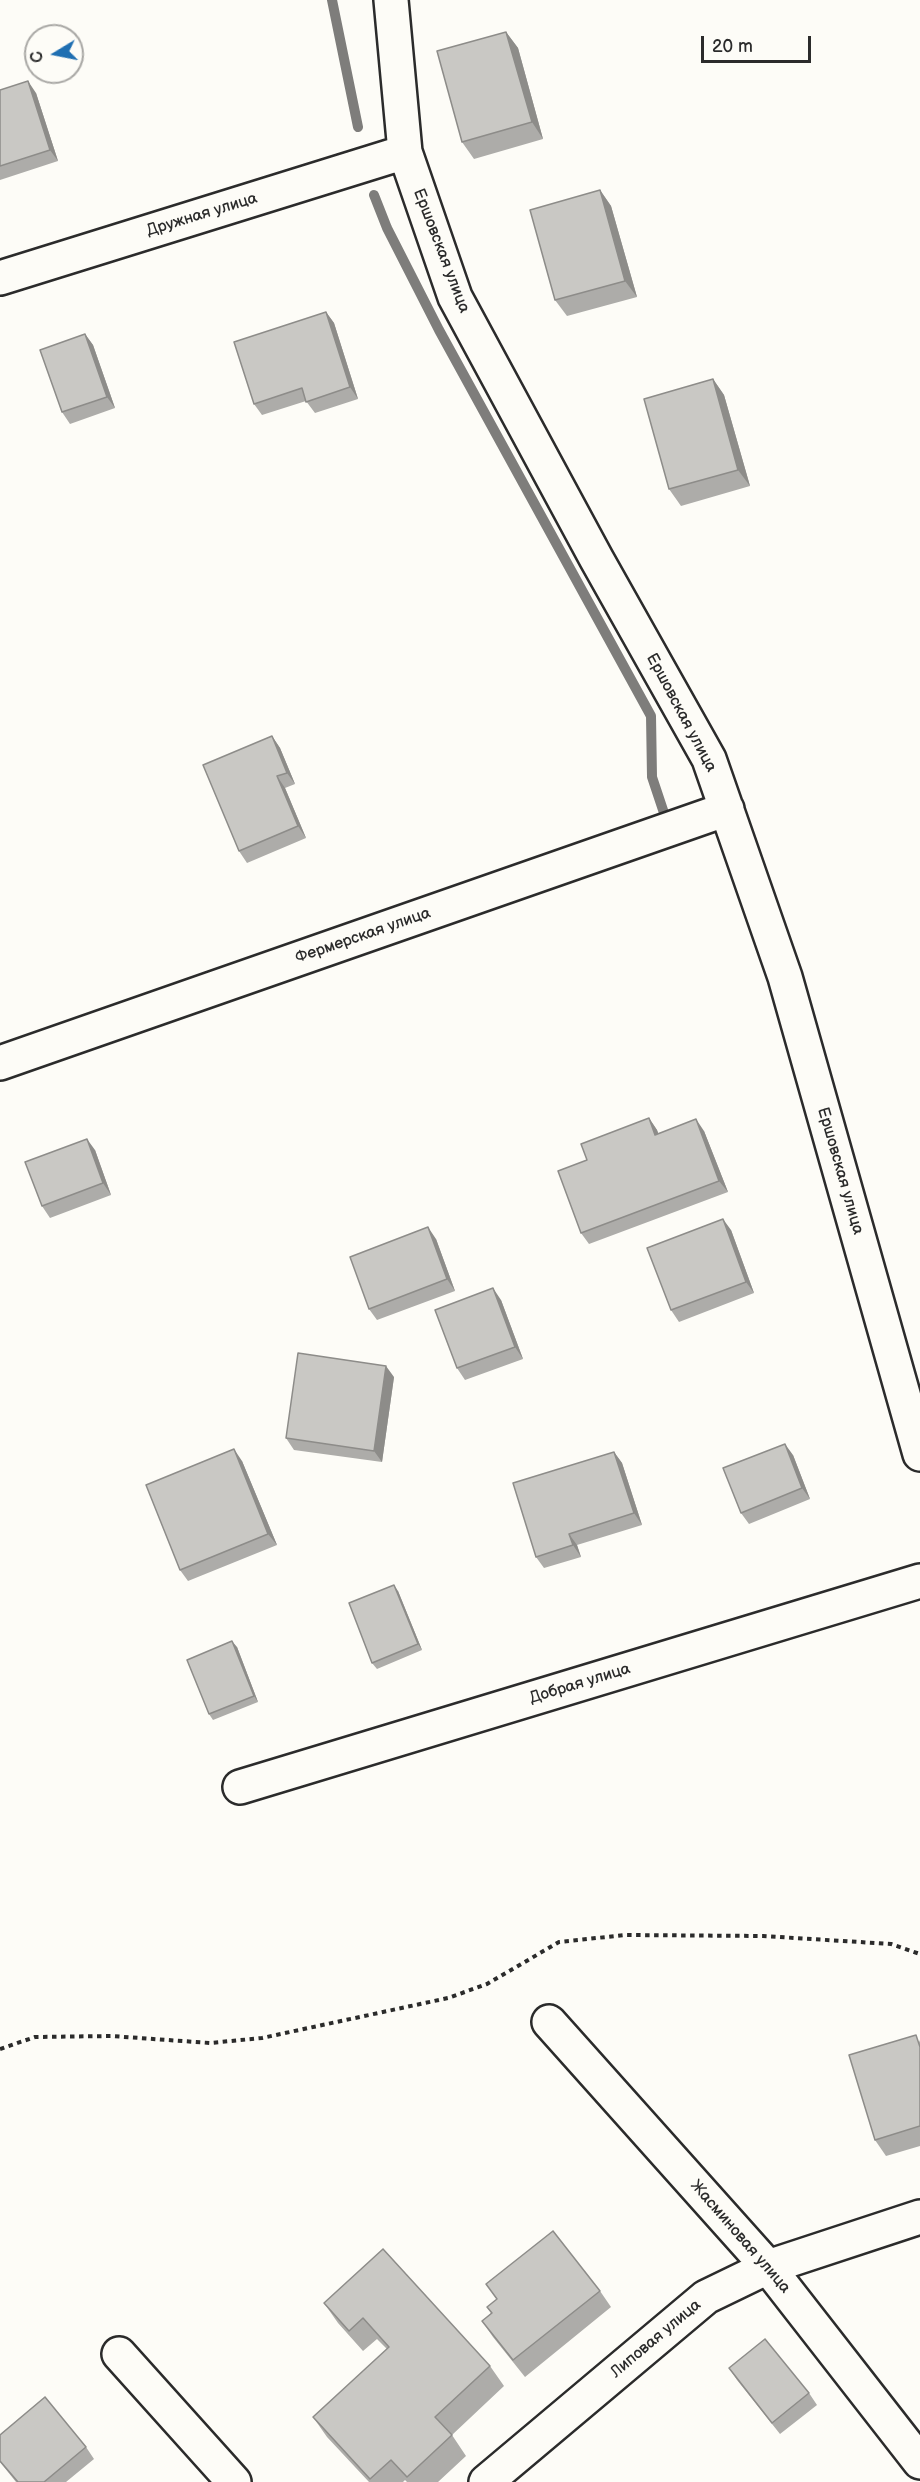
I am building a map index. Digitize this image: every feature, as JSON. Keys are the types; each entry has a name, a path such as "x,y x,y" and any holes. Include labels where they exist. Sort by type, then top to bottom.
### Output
{"street":[{"name":"Ершовская улица","path":"391,0 405,152 455,297 596,558 709,759 785,977 920,1454"},
{"name":"Дружная улица","path":"0,278 405,152"},
{"name":"Фермерская улица","path":"0,1063 726,809"},
{"name":"Добрая улица","path":"240,1787 920,1581"},
{"name":"Жасминовая улица","path":"549,2022 768,2267 920,2462"},
{"name":"Липовая улица","path":"486,2482 706,2297 768,2267 920,2217"},
{"path":"118,2354 234,2482"}],"path":[{"path":"0,2049 35,2037 111,2037 210,2043 262,2038 448,1998 487,1984 559,1941 614,1936 763,1936 891,1944 920,1954"}],"building":[{"path":"506,32 532,122 462,142 437,51"},
{"path":"24,82 29,84 50,150 0,166 0,90"},
{"path":"600,190 625,281 555,300 530,210"},
{"path":"326,312 350,387 306,402 302,388 254,404 234,342"},
{"path":"85,334 107,397 62,412 40,350"},
{"path":"713,379 738,470 669,489 644,399"},
{"path":"272,736 287,773 277,776 298,826 239,851 203,765"},
{"path":"649,1118 655,1135 696,1119 719,1181 581,1233 558,1171 587,1160 581,1144"},
{"path":"87,1139 103,1183 42,1206 25,1162"},
{"path":"723,1219 746,1282 671,1310 647,1248"},
{"path":"428,1227 447,1279 369,1309 350,1257"},
{"path":"493,1288 515,1347 457,1368 435,1310"},
{"path":"298,1353 386,1366 374,1451 286,1438"},
{"path":"785,1444 802,1488 741,1513 723,1468"},
{"path":"234,1449 268,1534 180,1570 146,1485"},
{"path":"614,1452 634,1513 569,1534 573,1545 536,1557 513,1483"},
{"path":"394,1585 418,1644 372,1663 349,1603"},
{"path":"232,1641 254,1696 209,1714 187,1660"},
{"path":"916,2035 920,2047 920,2126 875,2140 849,2055"},
{"path":"553,2231 600,2291 513,2360 482,2321 492,2313 487,2307 497,2299 486,2284"},
{"path":"383,2249 490,2366 435,2417 452,2435 407,2477 391,2460 370,2479 313,2417 389,2347 363,2318 349,2331 324,2303"},
{"path":"765,2339 809,2393 772,2423 729,2368"},
{"path":"45,2397 86,2447 44,2482 18,2482 0,2461 0,2435"}],"waterway":[{"path":"332,0 358,127"},
{"path":"374,195 387,228 439,330 651,716 652,777 664,813"}]}
